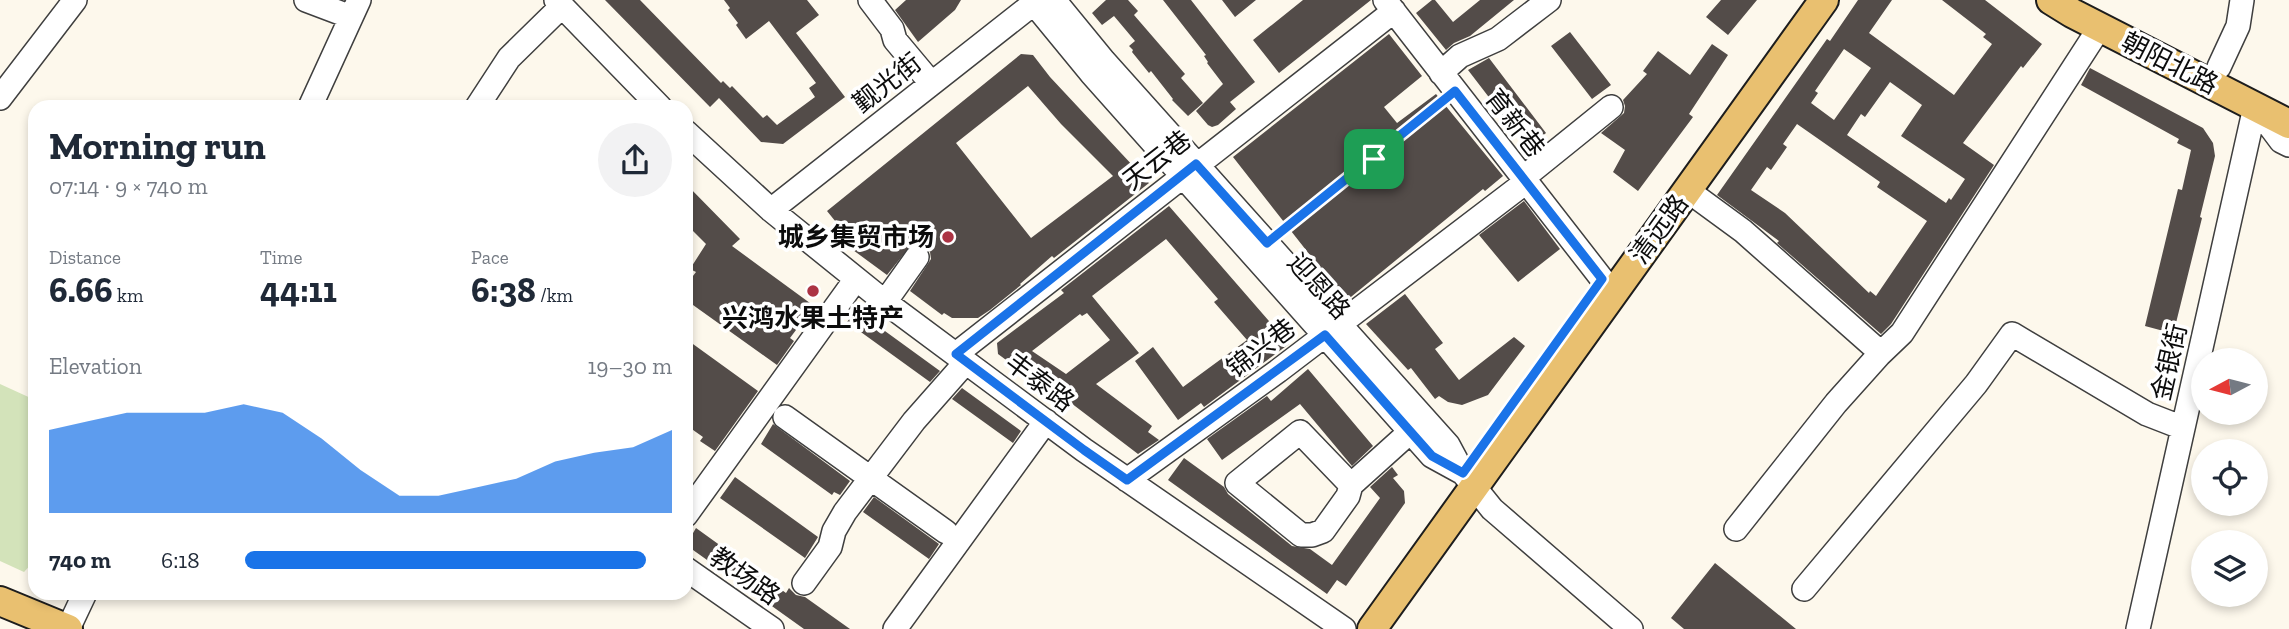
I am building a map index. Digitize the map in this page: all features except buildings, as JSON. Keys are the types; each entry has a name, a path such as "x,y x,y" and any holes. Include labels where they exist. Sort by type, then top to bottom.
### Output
{"main road":[{"name":"清远路","path":"1372,629 1602,279 1803,0"},
{"name":"清远路","path":"1352,629 1687,190 1824,0"},
{"name":"朝阳北路","path":"2051,0 2289,124"},
{"name":"朝阳北路","path":"2089,0 2289,103"},
{"path":"0,601 68,629"}],"street":[{"path":"0,98 75,0"},
{"path":"306,0 355,8 313,100"},
{"path":"870,0 892,29 895,40 931,83"},
{"path":"1448,82 1460,56 1498,39 1549,0"},
{"path":"2219,67 2238,26 2242,0"},
{"name":"觐光街","path":"771,210 1039,1"},
{"name":"迎恩路","path":"1039,1 1091,73 1267,243 1432,456 1468,480"},
{"path":"482,100 509,58 559,3 653,100"},
{"name":"育新巷","path":"1389,6 1602,279"},
{"name":"天云巷","path":"804,583 830,547 834,531 845,512 961,358 1389,6"},
{"path":"1736,529 1836,403 1902,333 2100,27"},
{"name":"锦兴巷","path":"1127,480 1332,330 1525,180 1611,107"},
{"path":"2255,107 2281,141 2289,145"},
{"name":"金银街","path":"2138,629 2255,107"},
{"name":"丰泰路","path":"693,138 771,210 885,302 1127,480 1344,629"},
{"name":"迎恩路","path":"1189,170 1332,330 1448,445 1468,480 1492,509 1631,629"},
{"path":"1687,190 1743,231 1881,353"},
{"path":"885,302 917,257"},
{"path":"693,505 856,279"},
{"path":"1804,589 1976,384 2012,334 2147,414 2183,428"},
{"path":"785,417 946,532"},
{"path":"895,629 1046,421"},
{"path":"1352,485 1300,432 1237,483 1301,535 1323,531 1348,496 1352,485 1410,431"},
{"name":"教场路","path":"693,574 772,629"},
{"path":"68,629 82,600"}],"path":[{"path":"1267,243 1448,82"}],"green space":[{"path":"0,384 28,397 28,568 24,572 0,561"}],"place":[{"name":"城乡集贸市场","path":"948,237"},
{"name":"兴鸿水果土特产","path":"813,291"}],"route":[{"path":"1455,91 1602,279 1463,473 1432,456 1325,335 1127,480 956,354 1196,164 1267,243 1374,159 1455,91"}]}
